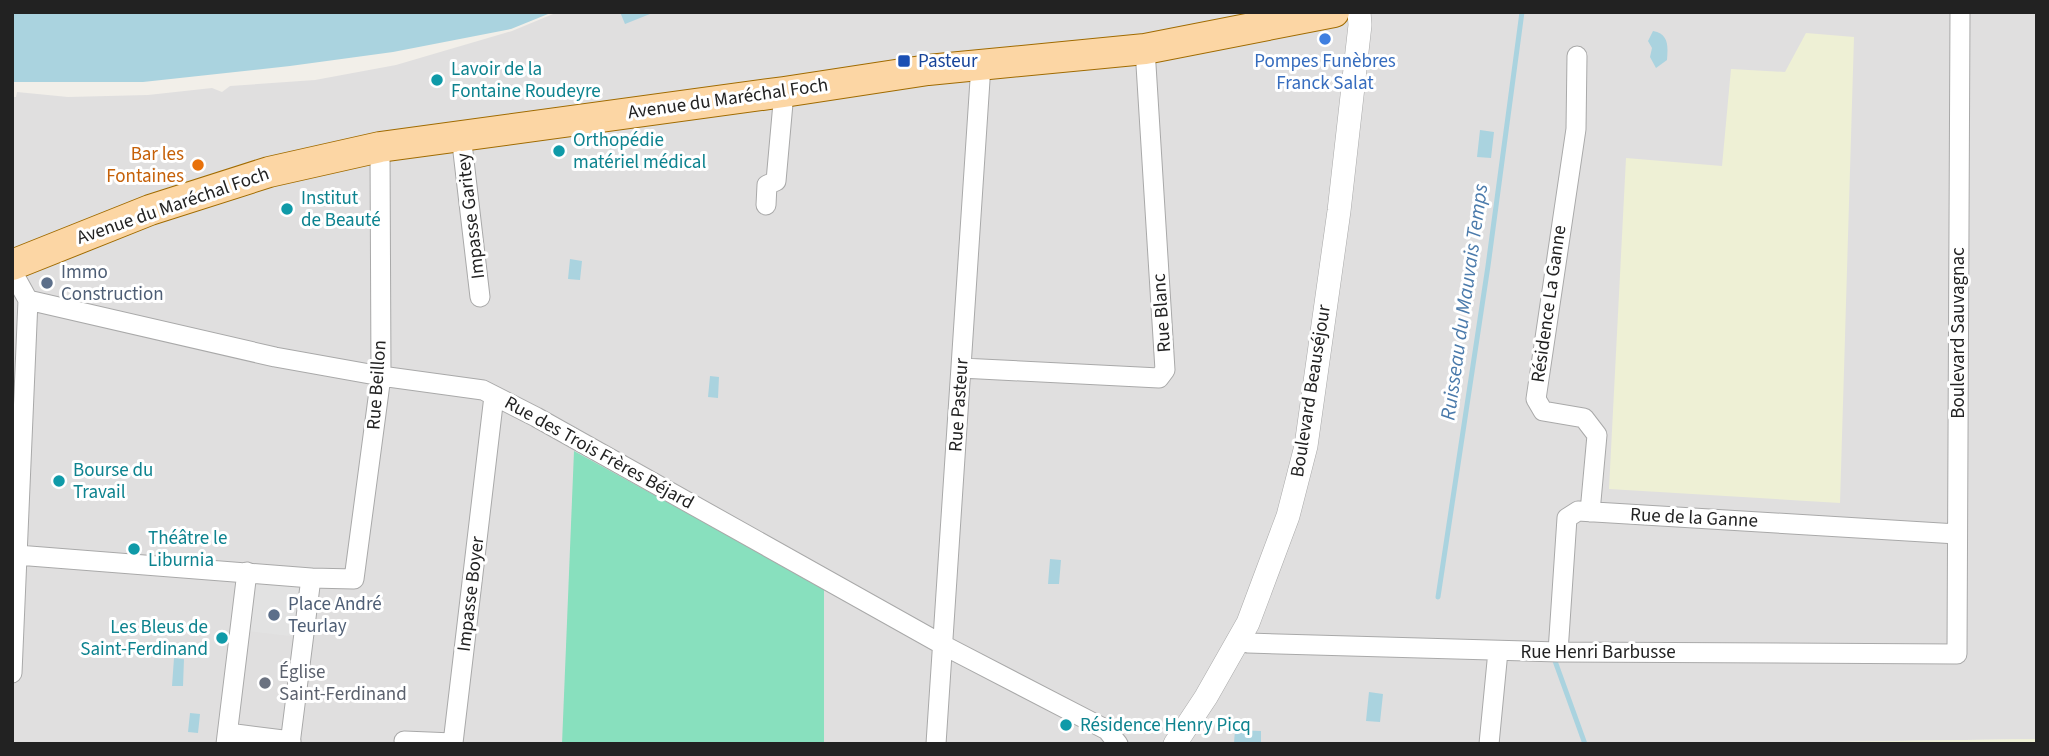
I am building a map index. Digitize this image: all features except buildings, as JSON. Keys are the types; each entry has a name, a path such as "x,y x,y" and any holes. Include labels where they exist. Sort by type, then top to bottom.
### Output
{"main road":[{"name":"Avenue du Maréchal Foch","path":"12,265 150,210 269,172 380,147 928,70 1145,49 1331,13"}],"street":[{"name":"Boulevard Beauséjour","path":"1175,744 1239,640 1288,516 1306,446 1339,211 1360,26 1359,12"},
{"name":"Boulevard Sauvagnac","path":"1957,654 1960,12"},
{"name":"Rue Blanc","path":"961,368 1159,378 1166,370 1145,49"},
{"name":"Résidence La Ganne","path":"1577,56 1576,129 1536,399 1543,411 1584,418 1597,435 1590,512"},
{"name":"Rue Pasteur","path":"936,744 981,65"},
{"path":"766,205 767,185 776,181 784,92"},
{"name":"Impasse Garitey","path":"461,135 480,297"},
{"name":"Rue Beillon","path":"311,578 354,579 381,376 380,147"},
{"path":"12,271 28,300 12,673"},
{"name":"Rue des Trois Frères Béjard","path":"28,300 275,357 381,376 483,390 1112,737"},
{"name":"Impasse Boyer","path":"404,741 453,743 494,396"},
{"path":"1558,652 1567,519 1577,511 1590,512"},
{"name":"Rue de la Ganne","path":"1590,512 1957,534"},
{"path":"17,555 247,572 311,578 290,742 227,738 247,572"},
{"name":"Rue Henri Barbusse","path":"1239,640 1248,643 1498,651 1957,654"},
{"path":"1489,744 1498,651"}],"shaded area":[{"path":"558,12 2037,12 2037,739 1828,744 12,744 12,97 16,97 17,92 68,97 148,95 212,88 222,92 230,86 315,80 396,65 512,31"},
{"name":"Place André Teurlay","path":"252,580 303,585 298,637 247,631"}],"green space":[{"path":"1806,33 1854,37 1840,503 1609,489 1626,158 1722,166 1731,69 1785,72"},
{"path":"574,451 824,588 824,744 562,744"},
{"path":"2037,739 2037,744 1828,744 1829,742"}],"water":[{"path":"12,12 553,12 511,29 393,52 290,66 143,82 12,82"},
{"path":"620,12 649,12 650,14 625,24"},
{"path":"1653,31 1665,38 1667,45 1667,60 1656,68 1650,57 1652,48 1648,41"},
{"path":"1480,130 1494,132 1491,158 1477,157"},
{"path":"570,259 582,261 580,280 568,279"},
{"path":"710,376 719,377 718,398 708,397"},
{"path":"1050,559 1061,560 1059,584 1048,584"},
{"path":"174,658 184,659 183,686 172,686"},
{"path":"1369,692 1383,694 1380,722 1366,721"},
{"path":"190,713 200,714 198,733 188,732"},
{"path":"1235,730 1261,731 1261,744 1234,743"}],"waterway":[{"name":"Ruisseau du Mauvais Temps","path":"1438,597 1488,266 1522,12"},
{"name":"Ruisseau du Mauvais Temps","path":"1555,661 1585,744"}],"place":[{"name":"Pompes Funèbres Franck Salat","path":"1325,39"},
{"name":"Pasteur","path":"904,61"},
{"name":"Lavoir de la Fontaine Roudeyre","path":"437,80"},
{"name":"Orthopédie matériel médical","path":"559,151"},
{"name":"Bar les Fontaines","path":"198,165"},
{"name":"Institut de Beauté","path":"287,209"},
{"name":"Immo Construction","path":"47,283"},
{"name":"Bourse du Travail","path":"59,481"},
{"name":"Théâtre le Liburnia","path":"134,549"},
{"name":"Place André Teurlay","path":"274,615"},
{"name":"Les Bleus de Saint-Ferdinand","path":"222,638"},
{"name":"Église Saint-Ferdinand","path":"265,683"},
{"name":"Résidence Henry Picq","path":"1066,725"}]}
